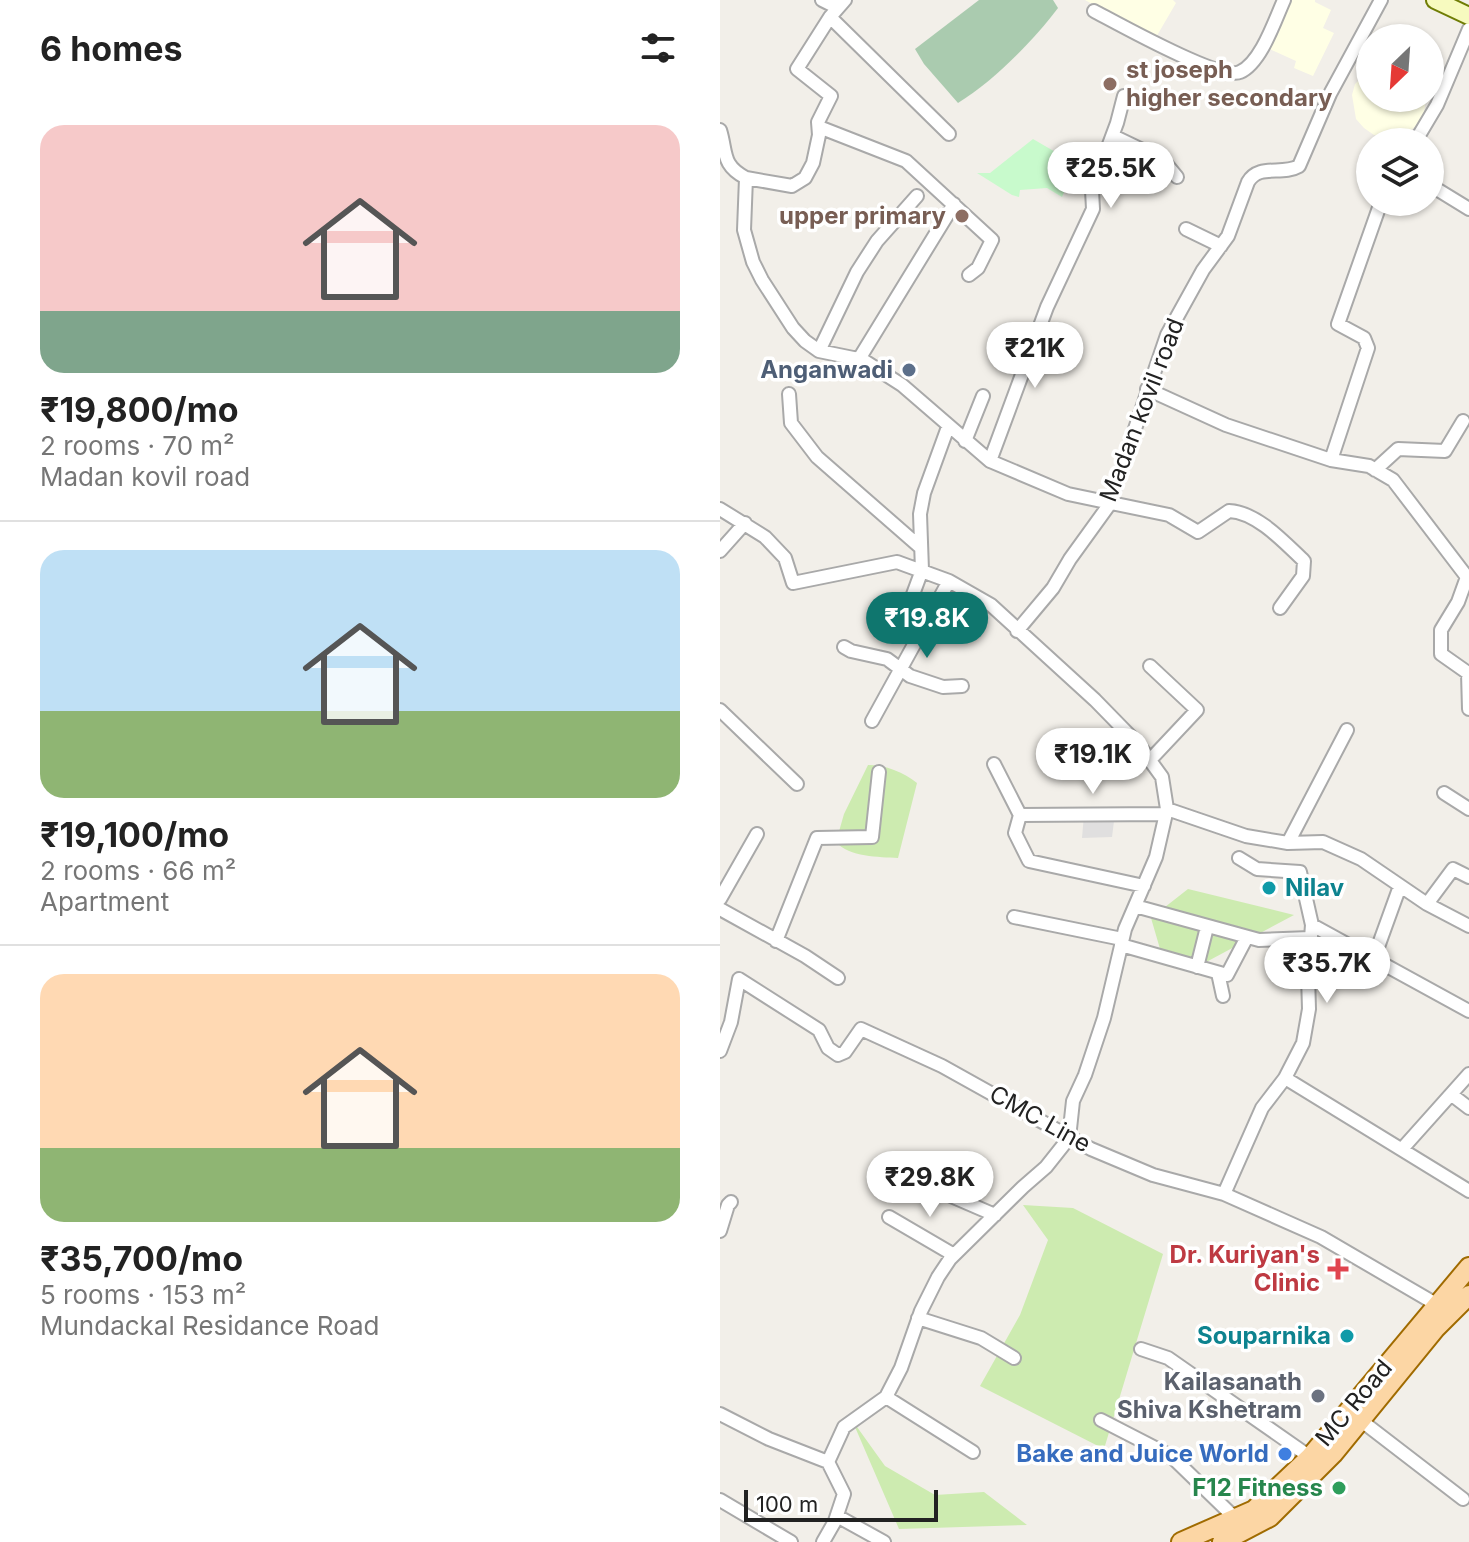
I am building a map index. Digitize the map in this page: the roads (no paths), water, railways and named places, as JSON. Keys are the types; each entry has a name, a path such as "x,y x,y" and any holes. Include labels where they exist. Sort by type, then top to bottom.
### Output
{"main road":[{"path":"1435,0 1469,16"},
{"name":"MC Road","path":"1222,1542 1270,1517 1333,1454 1456,1302 1469,1267"},
{"name":"MC Road","path":"1181,1542 1254,1510 1310,1457 1456,1302"}],"street":[{"path":"822,0 830,4 845,0"},
{"path":"720,130 725,158 735,173 746,178 792,186 805,178 813,163 818,122 831,96 797,69 830,17 845,0"},
{"path":"1094,11 1161,46 1225,73 1239,73 1256,60 1284,0"},
{"name":"Madan kovil road","path":"1017,631 1053,588 1109,505 1167,335 1186,298 1228,236 1252,175 1260,171 1286,171 1299,166 1330,94 1381,0"},
{"path":"830,17 949,134"},
{"path":"1423,128 1437,105 1469,29"},
{"path":"990,461 1047,307 1093,209 1092,190 1113,136 1124,96"},
{"path":"819,127 906,161 992,240 978,268 969,275"},
{"path":"1113,136 1163,160 1177,177"},
{"path":"746,178 744,230 753,262 793,328 805,341 819,351 859,359 902,385 990,461 1068,494 1109,505 1169,515 1198,532 1229,511 1240,512 1304,561 1303,576 1280,608"},
{"path":"1444,194 1469,209"},
{"path":"819,351 877,241 917,196"},
{"path":"859,359 954,204"},
{"path":"1331,460 1368,348 1364,338 1338,324 1376,216"},
{"path":"1186,229 1221,246"},
{"path":"1147,389 1226,425 1331,460 1369,466 1401,488 1467,577 1458,602 1441,630 1441,654 1468,673 1469,709"},
{"path":"789,394 791,423 811,450 920,547"},
{"path":"965,441 983,396"},
{"path":"1375,470 1398,449 1445,451 1463,421"},
{"path":"905,616 922,570 920,514 924,493 948,427"},
{"path":"720,509 765,537 785,558 793,583 897,562 949,581 991,605 1095,700 1138,744 1162,777 1167,811 1156,857 1122,942 1104,1018 1073,1101 1069,1138 1046,1167 954,1255 938,1277 918,1318 901,1368 886,1397 844,1427 828,1462"},
{"path":"720,551 745,523"},
{"path":"872,721 949,581"},
{"path":"844,647 887,659 910,676 943,687 962,686"},
{"path":"1150,666 1197,710 1150,760"},
{"path":"720,710 797,784"},
{"path":"1288,843 1347,730"},
{"path":"994,764 1020,815 1015,833 1029,861 1144,886"},
{"path":"776,941 817,838 872,837 879,772"},
{"path":"1444,793 1469,809"},
{"path":"1020,815 1167,811 1246,836 1288,843 1323,842 1361,859 1427,904 1469,926"},
{"path":"720,899 757,834"},
{"path":"1224,1194 1262,1108 1285,1078 1303,1043 1312,925 1300,872 1257,869 1239,858"},
{"path":"1427,904 1453,869 1469,877"},
{"path":"1374,958 1400,886"},
{"path":"1135,906 1259,940 1310,938"},
{"path":"720,909 838,978"},
{"path":"1014,917 1122,942 1227,975 1247,937"},
{"path":"1312,925 1469,1011"},
{"path":"1197,967 1207,927"},
{"path":"1218,973 1223,996"},
{"name":"CMC Line","path":"720,1051 731,1022 739,979 819,1030 828,1048 838,1055 845,1052 861,1029 942,1066 1069,1138 1153,1175 1224,1194 1456,1302"},
{"path":"1402,1149 1469,1074"},
{"path":"1285,1078 1469,1191"},
{"path":"1452,1095 1469,1108"},
{"path":"951,1196 995,1215"},
{"path":"720,1231 731,1202"},
{"path":"889,1217 954,1255"},
{"path":"918,1318 981,1338 1014,1358"},
{"path":"1141,1349 1168,1358 1310,1457"},
{"path":"886,1397 973,1452"},
{"path":"720,1414 769,1439 828,1462 844,1494 837,1516 823,1542"},
{"path":"1359,1419 1463,1499"},
{"path":"1101,1420 1171,1456 1235,1518"},
{"path":"720,1500 791,1542"},
{"path":"837,1516 884,1542"}],"place":[{"name":"st joseph higher secondary","path":"1110,84"},
{"name":"upper primary","path":"962,216"},
{"name":"Anganwadi","path":"909,370"},
{"name":"Nilav","path":"1269,888"},
{"name":"Dr. Kuriyan's Clinic","path":"1338,1269"},
{"name":"Souparnika","path":"1347,1336"},
{"name":"Kailasanath Shiva Kshetram","path":"1318,1396"},
{"name":"Bake and Juice World","path":"1285,1454"},
{"name":"F12 Fitness","path":"1339,1488"}]}
